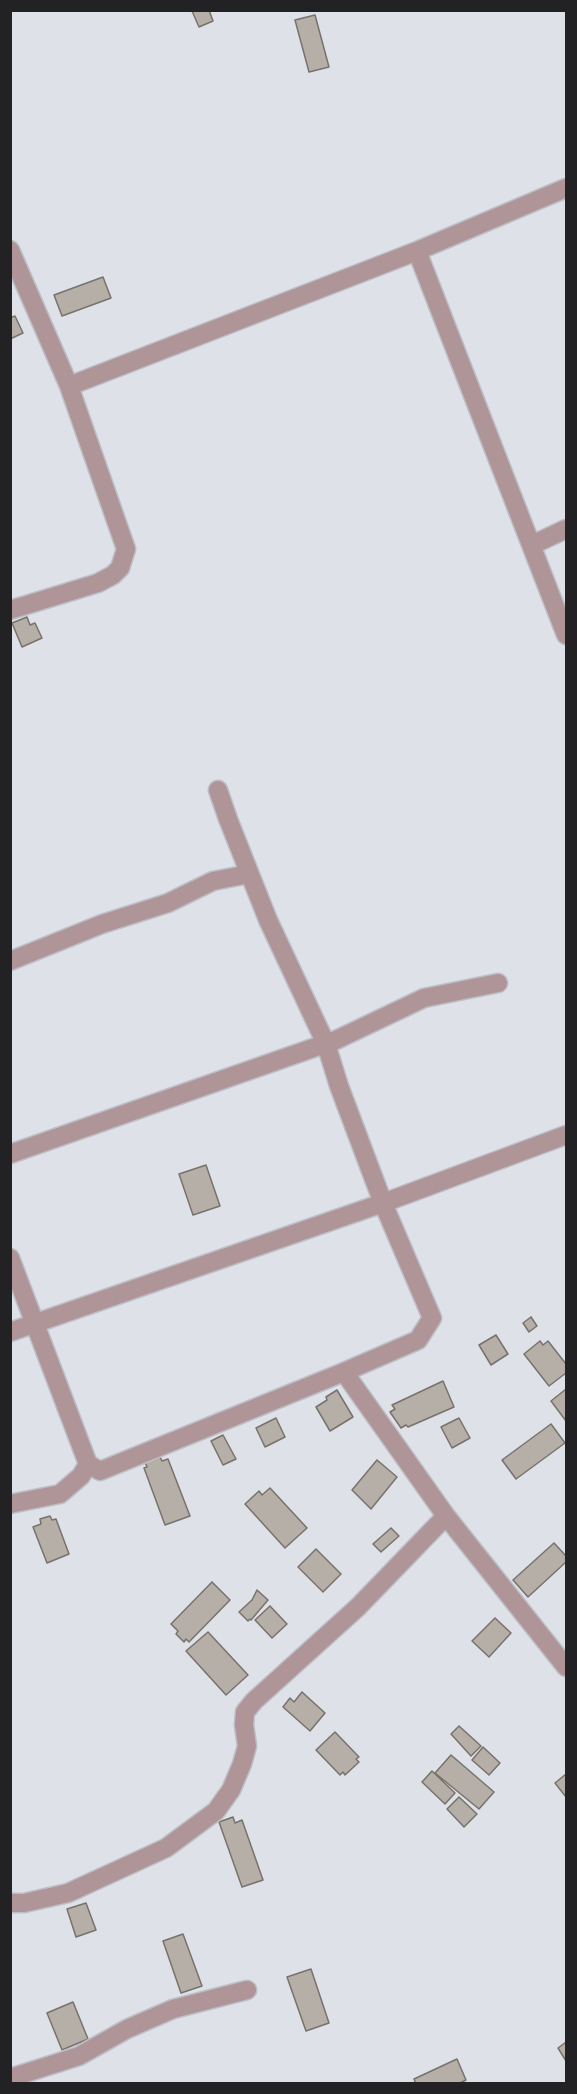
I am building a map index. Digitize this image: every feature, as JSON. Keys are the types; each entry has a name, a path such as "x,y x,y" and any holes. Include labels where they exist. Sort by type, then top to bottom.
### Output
{"street":[{"path":"69,386 417,251 567,188"},
{"path":"10,250 69,386 126,549 120,568 113,575 98,583 10,610"},
{"path":"417,251 567,635"},
{"path":"532,545 567,529"},
{"path":"10,1258 88,1464 100,1471 418,1340 432,1318 383,1203 339,1086 326,1044 249,874 218,790"},
{"path":"10,961 102,924 168,903 213,881 249,874"},
{"path":"10,1154 326,1044 424,998 498,983"},
{"path":"10,1332 383,1203 567,1135"},
{"path":"344,1372 446,1516 567,1667"},
{"path":"10,1504 60,1494 81,1476 88,1464"},
{"path":"10,1903 24,1903 68,1893 166,1848 216,1810 231,1790 242,1764 247,1746 245,1712 254,1701 358,1607 446,1516"},
{"path":"10,2078 79,2056 127,2029 173,2009 247,1990"}],"building":[{"path":"209,10 213,21 199,27 192,11"},
{"path":"315,15 329,67 309,72 295,20"},
{"path":"103,277 111,298 62,316 54,295"},
{"path":"15,316 23,333 10,339 10,318"},
{"path":"27,617 30,625 35,623 42,638 22,647 12,623"},
{"path":"206,1165 220,1206 193,1215 179,1174"},
{"path":"531,1317 537,1326 529,1332 523,1323"},
{"path":"496,1335 508,1354 491,1365 479,1345"},
{"path":"540,1341 543,1345 548,1341 566,1364 566,1373 549,1386 524,1354"},
{"path":"443,1381 454,1407 401,1428 390,1412 395,1409 392,1405"},
{"path":"566,1389 566,1421 551,1401"},
{"path":"337,1390 353,1417 330,1431 316,1407"},
{"path":"276,1418 285,1437 265,1447 256,1428"},
{"path":"459,1418 470,1438 452,1448 441,1427"},
{"path":"551,1424 565,1443 516,1479 502,1460"},
{"path":"223,1435 236,1459 223,1465 211,1441"},
{"path":"160,1457 162,1461 168,1459 190,1516 165,1525 144,1468 147,1467 145,1462"},
{"path":"377,1460 397,1477 371,1509 352,1490"},
{"path":"270,1488 307,1528 285,1548 245,1504 259,1491 262,1495"},
{"path":"50,1516 52,1520 56,1519 69,1554 47,1563 33,1527 41,1524 40,1519"},
{"path":"391,1528 399,1536 381,1552 373,1544"},
{"path":"554,1543 566,1556 566,1562 528,1597 513,1580"},
{"path":"316,1549 341,1574 323,1592 298,1567"},
{"path":"212,1582 230,1600 189,1642 186,1639 184,1642 176,1634 178,1631 171,1624"},
{"path":"257,1590 268,1600 248,1621 239,1612 252,1600"},
{"path":"270,1606 287,1624 272,1638 255,1620"},
{"path":"495,1618 511,1633 489,1657 472,1641"},
{"path":"208,1632 248,1675 226,1695 186,1651"},
{"path":"302,1692 325,1713 310,1731 283,1707 290,1698 294,1702"},
{"path":"459,1726 481,1746 471,1756 451,1734"},
{"path":"335,1732 359,1757 356,1759 359,1762 345,1775 343,1772 340,1775 316,1750"},
{"path":"483,1747 500,1763 489,1775 472,1760"},
{"path":"451,1755 494,1792 479,1809 435,1773"},
{"path":"432,1771 455,1793 445,1804 422,1782"},
{"path":"566,1774 566,1797 555,1783"},
{"path":"459,1797 477,1814 464,1827 447,1809"},
{"path":"233,1817 235,1823 242,1820 263,1880 242,1887 219,1822"},
{"path":"86,1903 96,1930 76,1937 67,1909"},
{"path":"183,1934 202,1986 181,1993 163,1941"},
{"path":"311,1969 329,2023 306,2031 287,1977"},
{"path":"73,2002 88,2039 62,2050 47,2013"},
{"path":"566,2042 566,2061 558,2048"},
{"path":"457,2059 466,2080 458,2084 416,2084 414,2079"}]}
